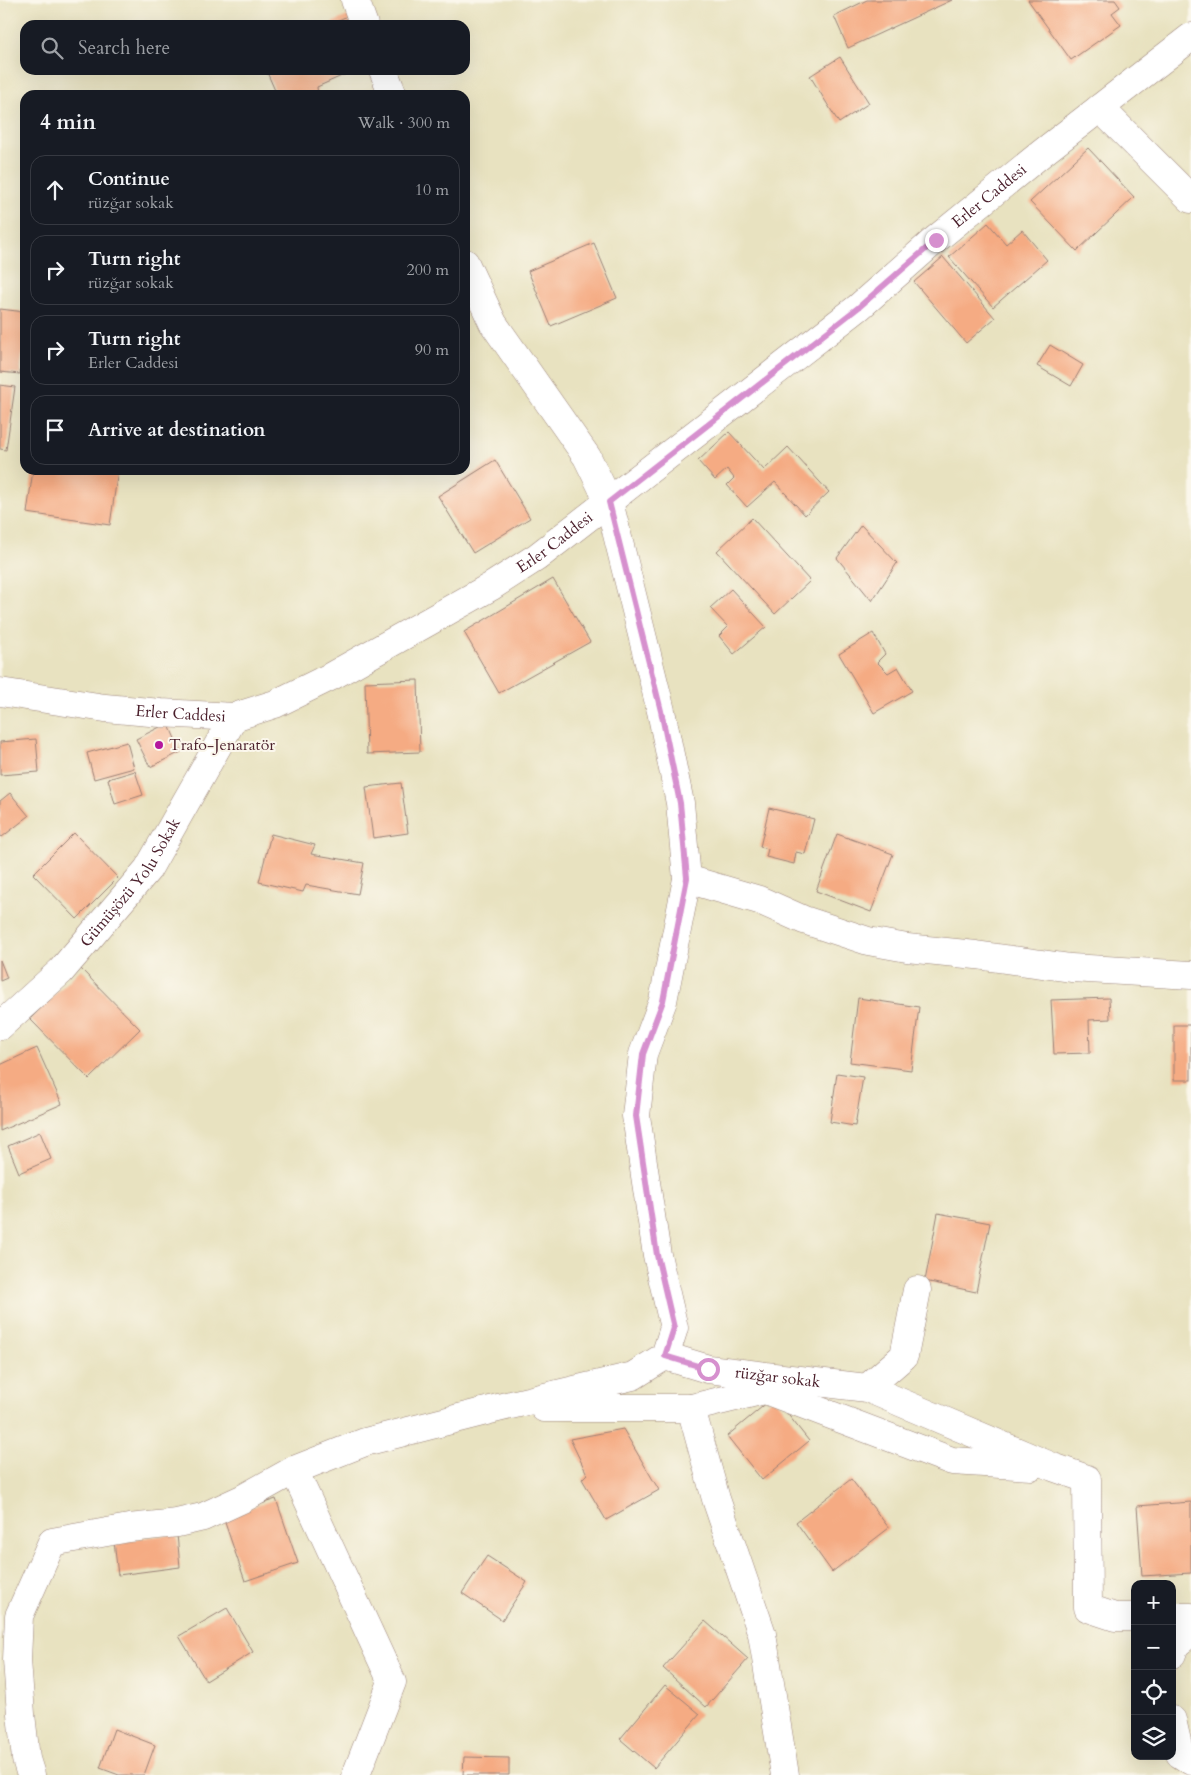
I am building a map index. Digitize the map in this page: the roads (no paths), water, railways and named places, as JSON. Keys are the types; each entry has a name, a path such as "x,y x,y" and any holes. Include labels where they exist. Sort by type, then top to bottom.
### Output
{"street":[{"path":"355,0 362,20"},
{"name":"Erler Caddesi","path":"0,692 114,708 234,717 275,704 330,677 492,586 537,558 859,307 943,234 1042,153 1191,37"},
{"path":"385,75 391,90"},
{"path":"1100,108 1191,199"},
{"path":"31,1775 26,1759 21,1714 17,1660 19,1616 52,1542 130,1528 177,1523 203,1517 294,1470 365,1442 633,1376 665,1356 674,1328 657,1255 636,1116 643,1054 663,1001 687,878 680,803 661,711 609,502 587,457 494,323 470,274"},
{"name":"Gümüşözü Yolu Sokak","path":"0,1026 61,971 148,869 234,717"},
{"path":"687,878 758,900 804,920 868,941 1071,968 1191,975"},
{"path":"867,1388 904,1356 917,1290"},
{"name":"rüzğar sokak","path":"665,1356 708,1369 867,1388 1052,1467"},
{"path":"498,1408 691,1408 765,1390 952,1461 1052,1467 1087,1478 1088,1608 1115,1617 1127,1616 1131,1628"},
{"path":"691,1408 716,1500 762,1634 785,1775"},
{"path":"294,1470 392,1682 356,1775"},
{"path":"1176,1617 1191,1617"},
{"path":"1176,1644 1191,1632"},
{"path":"1176,1737 1180,1754 1191,1761"}],"place":[{"name":"Trafo-Jenaratör","path":"159,745"}]}
